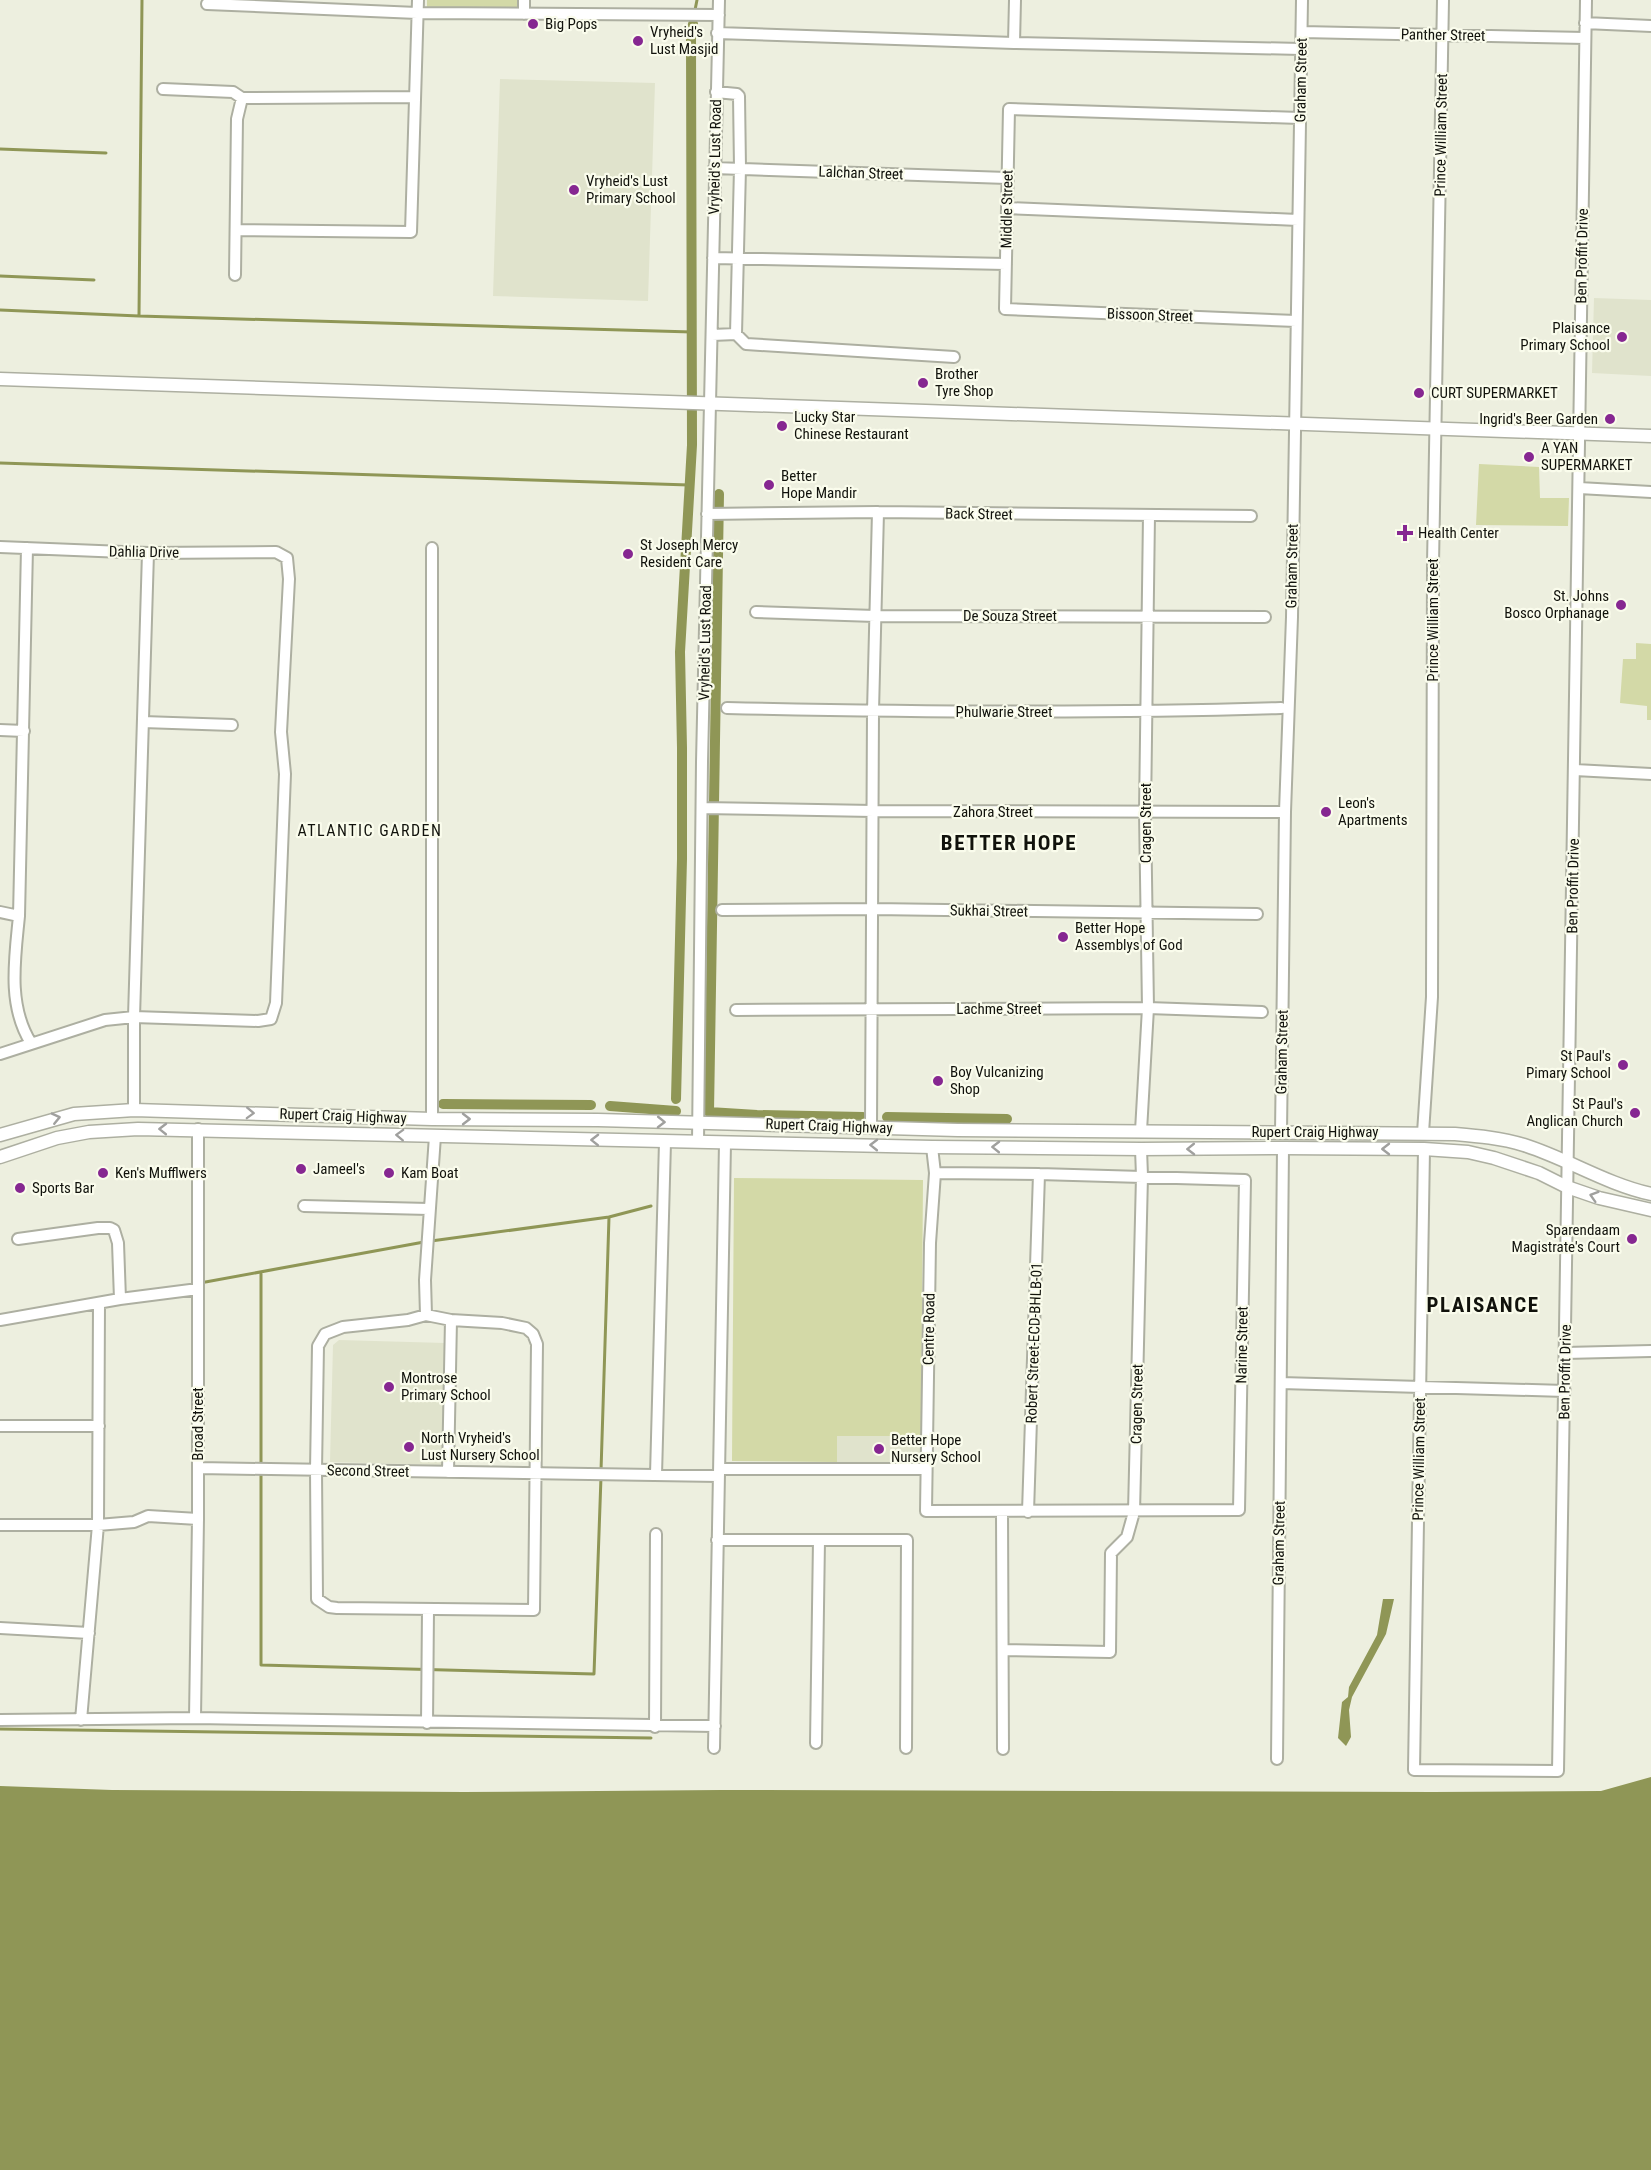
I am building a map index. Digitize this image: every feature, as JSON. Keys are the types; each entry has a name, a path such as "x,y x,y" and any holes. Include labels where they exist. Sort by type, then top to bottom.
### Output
{"main road":[{"path":"0,379 1651,436"},
{"name":"Rupert Craig Highway","path":"0,1135 74,1114 134,1110 871,1128 1423,1133 1489,1137 1525,1146 1631,1189 1651,1194"},
{"name":"Rupert Craig Highway","path":"0,1157 57,1138 89,1132 138,1129 725,1143 1141,1149 1424,1149 1468,1152 1494,1158 1539,1173 1566,1187 1610,1201 1651,1210"}],"street":[{"path":"237,230 411,232 418,0"},
{"path":"524,0 524,14"},
{"name":"Vryheid's Lust Road","path":"698,1142 709,514 698,404 712,335 719,0"},
{"path":"1014,43 1015,0"},
{"name":"Graham Street","path":"1281,1132 1285,812 1292,617 1302,0"},
{"name":"Prince William Street","path":"1423,1133 1432,997 1433,564 1443,0"},
{"name":"Ben Proffit Drive","path":"1558,1771 1586,0"},
{"path":"207,4 417,12 719,15"},
{"path":"1585,23 1651,26"},
{"name":"Panther Street","path":"1302,32 1585,38"},
{"path":"717,33 1014,43 1301,49"},
{"path":"163,89 233,92 242,98 415,97"},
{"path":"716,92 739,96 740,168 736,258 736,334 746,344 954,357"},
{"path":"234,275 237,230 237,119 242,98"},
{"name":"Middle Street","path":"1005,309 1009,109 1300,118"},
{"name":"Lalchan Street","path":"714,168 1007,178"},
{"path":"1007,208 1298,220"},
{"path":"713,258 1006,264"},
{"name":"Bissoon Street","path":"1005,309 1296,321"},
{"path":"712,335 736,334"},
{"path":"1579,488 1651,492"},
{"path":"871,1128 873,711 878,513"},
{"name":"Back Street","path":"709,514 1251,516"},
{"name":"Cragen Street","path":"1141,1131 1148,1008 1145,812 1149,515"},
{"name":"Dahlia Drive","path":"0,547 148,553 276,552 287,558 289,579 281,732 285,774 276,1003 271,1019 258,1021 134,1017"},
{"path":"27,548 19,916 14,957 19,1017 31,1043"},
{"path":"432,548 432,1119"},
{"path":"134,1110 134,1017 148,553"},
{"name":"De Souza Street","path":"756,612 875,616 1265,617"},
{"name":"Phulwarie Street","path":"727,708 1148,712 1281,708"},
{"path":"143,722 232,725"},
{"path":"0,730 24,731"},
{"path":"1575,770 1651,774"},
{"name":"Zahora Street","path":"704,808 873,811 1285,812"},
{"name":"Sukhai Street","path":"722,910 873,909 1257,914"},
{"path":"0,912 19,916"},
{"name":"Lachme Street","path":"736,1010 1148,1008 1262,1012"},
{"path":"0,1054 105,1020 134,1017"},
{"name":"Broad Street","path":"195,1718 198,1519 198,1129"},
{"path":"426,1314 426,1255 435,1136"},
{"path":"656,1475 665,1142"},
{"path":"714,1748 725,1143"},
{"name":"Centre Road","path":"932,1146 935,1173 930,1243 926,1511 1002,1512"},
{"name":"Graham Street","path":"1277,1759 1283,1148"},
{"name":"Cragen Street","path":"1003,1650 1110,1652 1111,1553 1127,1537 1134,1512 1141,1149"},
{"name":"Prince William Street","path":"1424,1149 1414,1770 1558,1771"},
{"path":"935,1173 1142,1176"},
{"name":"Robert Street-ECD-BHLB-01","path":"1028,1512 1040,1173"},
{"name":"Narine Street","path":"1134,1512 1239,1510 1245,1180 1142,1176"},
{"path":"304,1206 429,1209"},
{"path":"18,1239 98,1228 114,1230 118,1243 120,1299"},
{"path":"0,1320 120,1299 198,1289"},
{"path":"81,1720 98,1525 99,1303"},
{"path":"426,1314 451,1320 502,1323 526,1328 533,1334 537,1344 534,1610 329,1607 317,1599 316,1470 318,1346 320,1340 325,1334 343,1327 408,1320 426,1314"},
{"path":"448,1472 451,1320"},
{"path":"1565,1353 1651,1351"},
{"path":"1281,1383 1564,1391"},
{"path":"0,1426 99,1426"},
{"name":"Second Street","path":"198,1468 656,1475 926,1468"},
{"path":"1003,1749 1002,1512 1134,1512"},
{"path":"0,1525 98,1525 134,1522 148,1516 198,1519"},
{"path":"655,1727 656,1534"},
{"path":"717,1540 907,1540 906,1748"},
{"path":"816,1743 819,1540"},
{"path":"427,1723 428,1610"},
{"path":"0,1628 88,1633"},
{"path":"0,1720 195,1718 655,1727 715,1726"}],"shaded area":[{"path":"427,0 517,0 517,8 427,8"},
{"name":"Vryheid's Lust Primary School","path":"500,79 655,83 648,301 493,296"},
{"name":"Plaisance Primary School","path":"1594,298 1651,300 1651,376 1592,373"},
{"path":"1479,464 1539,467 1540,498 1569,498 1568,526 1476,525"},
{"path":"1636,643 1651,644 1651,720 1647,720 1647,706 1620,703 1623,659 1636,659"},
{"path":"734,1178 923,1180 921,1436 837,1436 837,1462 732,1461"},
{"name":"Montrose Primary School","path":"339,1340 445,1343 444,1465 330,1462 333,1345"},
{"name":"Better Hope Nursery School","path":"837,1436 921,1436 920,1462 837,1462"},
{"path":"1383,1599 1394,1599 1386,1634 1352,1697 1349,1710 1351,1737 1346,1746 1338,1738 1342,1702 1348,1697 1349,1687 1377,1635"},
{"path":"1651,1777 1651,2170 0,2170 0,1786 112,1790 464,1792 720,1790 1433,1792 1601,1791"}],"waterway":[{"path":"139,316 142,0"},
{"path":"695,10 697,0"},
{"path":"676,1099 682,859 680,652 692,445 691,37 693,24"},
{"path":"0,149 106,153"},
{"path":"0,276 94,280"},
{"path":"0,310 692,332"},
{"path":"0,463 689,485"},
{"path":"719,494 709,1112 863,1117"},
{"path":"443,1104 591,1105"},
{"path":"610,1106 676,1111"},
{"path":"887,1117 1007,1119"},
{"path":"609,1217 651,1206"},
{"path":"431,1241 609,1217 601,1471"},
{"path":"200,1283 424,1242"},
{"path":"261,1274 261,1665 594,1674 601,1477"},
{"path":"0,1729 651,1738"}],"place":[{"name":"Big Pops","path":"533,24"},
{"name":"Vryheid's Lust Masjid","path":"638,41"},
{"name":"Vryheid's Lust Primary School","path":"574,190"},
{"name":"Plaisance Primary School","path":"1622,337"},
{"name":"Brother Tyre Shop","path":"923,383"},
{"name":"CURT SUPERMARKET","path":"1419,393"},
{"name":"Ingrid's Beer Garden","path":"1610,419"},
{"name":"Lucky Star Chinese Restaurant","path":"782,426"},
{"name":"A YAN SUPERMARKET","path":"1529,457"},
{"name":"Better Hope Mandir","path":"769,485"},
{"name":"Health Center","path":"1405,533"},
{"name":"St Joseph Mercy Resident Care","path":"628,554"},
{"name":"St. Johns Bosco Orphanage","path":"1621,605"},
{"name":"Leon's Apartments","path":"1326,812"},
{"name":"Better Hope Assemblys of God","path":"1063,937"},
{"name":"St Paul's Pimary School","path":"1623,1065"},
{"name":"Boy Vulcanizing Shop","path":"938,1081"},
{"name":"St Paul's Anglican Church","path":"1635,1113"},
{"name":"Jameel's","path":"301,1169"},
{"name":"Ken's Mufflwers","path":"103,1173"},
{"name":"Kam Boat","path":"389,1173"},
{"name":"Sports Bar","path":"20,1188"},
{"name":"Sparendaam Magistrate's Court","path":"1632,1239"},
{"name":"Montrose Primary School","path":"389,1387"},
{"name":"North Vryheid's Lust Nursery School","path":"409,1447"},
{"name":"Better Hope Nursery School","path":"879,1449"}],"district":[{"name":"ATLANTIC GARDEN","path":"370,830"},
{"name":"BETTER HOPE","path":"1009,843"},
{"name":"PLAISANCE","path":"1483,1305"}]}
